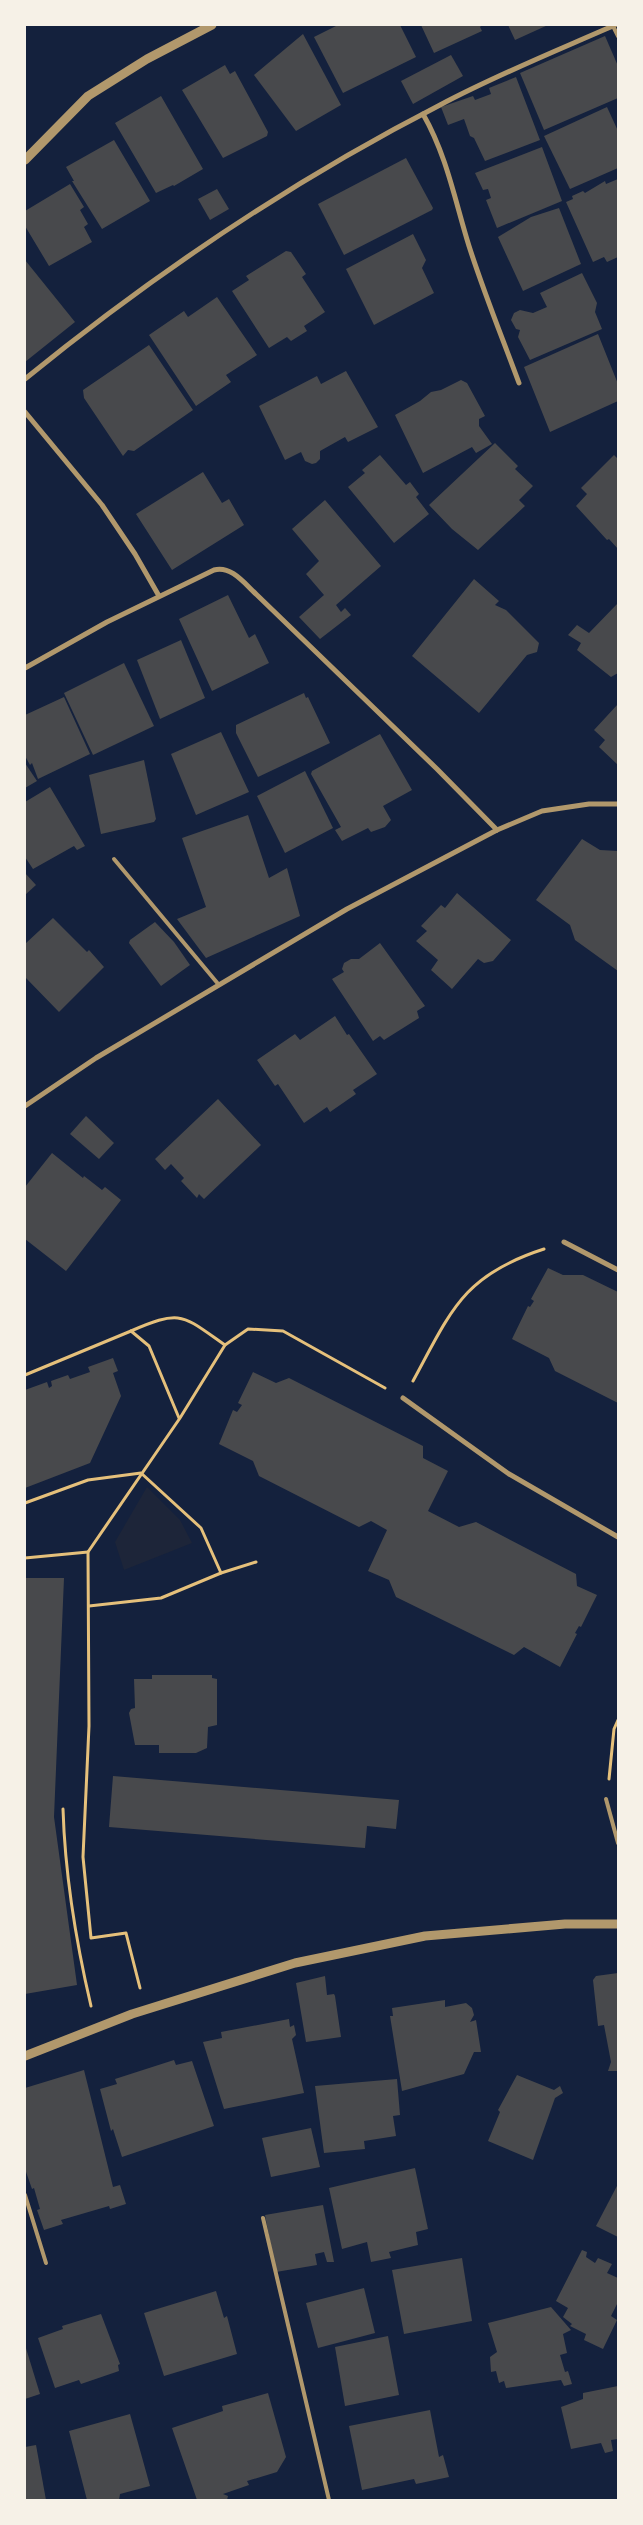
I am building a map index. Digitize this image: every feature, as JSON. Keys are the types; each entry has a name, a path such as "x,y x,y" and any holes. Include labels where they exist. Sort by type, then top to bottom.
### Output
{"street":[{"path":"25,160 88,96 147,59 212,25"},
{"path":"25,379 146,286 214,238 298,184 423,114 492,79 614,25"},
{"path":"423,114 444,156 470,247 495,324 519,383"},
{"path":"25,412 102,505 119,529 159,596"},
{"path":"25,668 107,622 159,596 224,568 235,574 437,769 497,830"},
{"path":"25,1106 96,1058 347,909 497,830 542,811 589,804 618,804"},
{"path":"564,1242 618,1270"},
{"path":"403,1398 509,1474 618,1537"},
{"path":"25,2056 145,2010 295,1963 425,1936 564,1924 618,1924"}],"lane":[{"path":"614,25 618,36"},
{"path":"114,859 219,985"},
{"path":"606,1799 618,1843"},
{"path":"25,2195 46,2263"},
{"path":"262,2218 329,2500"}],"path":[{"path":"145,2010 126,1933 91,1938 83,1857 90,1726 88,1552 180,1418 225,1345 248,1329 283,1331 403,1398 447,1317 461,1298 480,1280 502,1265 564,1242"},
{"path":"25,1374 161,1318 188,1319 225,1345"},
{"path":"132,1331 149,1346 180,1418"},
{"path":"25,1503 88,1480 141,1473"},
{"path":"141,1473 201,1528 221,1573"},
{"path":"25,1558 88,1552"},
{"path":"89,1606 162,1598 221,1573 256,1562"},
{"path":"606,1799 614,1729 618,1720"},
{"path":"63,1809 73,1909 86,1985 97,2028"}],"shaded area":[{"path":"147,1487 180,1520 192,1543 124,1570 115,1542"}],"building":[{"path":"338,25 400,25 416,57 343,93 314,37"},
{"path":"421,25 482,25 480,27 482,31 434,53"},
{"path":"508,25 548,25 515,40"},
{"path":"303,34 341,105 296,131 254,75"},
{"path":"605,36 618,66 618,98 544,130 520,73"},
{"path":"451,55 463,76 413,104 401,81"},
{"path":"225,65 230,74 235,71 268,132 267,136 223,158 182,90"},
{"path":"516,77 540,140 485,161 474,138 470,136 464,119 448,125 441,107 473,96 475,100 491,94 489,88"},
{"path":"161,96 203,169 174,186 156,193 115,123"},
{"path":"607,107 618,131 618,168 570,189 544,136"},
{"path":"114,140 150,201 102,229 72,181 74,181 66,167"},
{"path":"542,147 562,201 497,228 486,200 491,198 488,189 483,190 475,173"},
{"path":"406,158 433,208 432,210 344,255 318,204"},
{"path":"618,179 618,257 607,262 604,257 593,262 566,202 573,199 572,196 583,191 585,193 605,181 606,184"},
{"path":"70,184 84,207 80,210 88,224 84,227 92,242 49,266 25,226 25,211"},
{"path":"217,189 229,209 210,220 198,199"},
{"path":"559,208 581,264 523,291 498,237 531,217"},
{"path":"413,234 426,260 422,268 434,293 374,325 346,269"},
{"path":"286,251 291,252 306,274 302,277 325,312 304,326 307,331 291,341 287,337 269,348 232,291 249,280 246,276"},
{"path":"25,260 75,322 25,362"},
{"path":"582,273 597,303 595,312 602,329 530,360 518,337 520,330 516,329 511,320 514,313 520,310 533,313 547,307 540,293"},
{"path":"217,297 257,355 226,375 231,382 196,406 149,335 184,311 188,317"},
{"path":"598,334 618,384 618,401 550,432 524,367"},
{"path":"149,345 193,410 134,451 128,450 123,456 84,398 83,390"},
{"path":"346,371 378,427 348,442 345,437 320,451 320,459 316,463 312,464 305,461 301,452 285,460 259,406 317,376 321,384"},
{"path":"461,380 467,383 485,416 479,419 479,426 492,444 476,453 472,447 423,473 395,415 420,401 431,392 441,390"},
{"path":"495,443 518,466 515,469 533,486 519,500 525,506 478,550 452,529 429,505"},
{"path":"380,455 406,485 410,482 419,494 416,497 429,514 394,543 348,487 365,473 362,470"},
{"path":"614,455 618,459 618,549 609,539 607,540 576,506 587,494 581,488"},
{"path":"203,472 222,503 229,499 244,525 172,570 136,514"},
{"path":"325,500 381,566 336,605 341,612 345,608 351,615 320,639 299,617 324,595 306,574 319,561 292,529"},
{"path":"474,579 499,601 495,605 506,610 539,643 537,652 527,655 479,713 412,656"},
{"path":"228,595 249,638 255,634 269,663 212,691 179,619"},
{"path":"618,603 618,673 611,677 577,650 581,643 568,635 577,625 589,633"},
{"path":"181,640 205,698 160,719 137,660"},
{"path":"124,663 154,726 93,755 64,693"},
{"path":"304,693 306,698 308,697 330,743 258,777 236,733 236,725"},
{"path":"64,697 90,754 38,779 32,763 30,765 25,756 25,715"},
{"path":"618,704 618,765 599,747 605,740 594,730"},
{"path":"221,732 249,792 196,815 171,754"},
{"path":"380,734 412,790 383,806 391,820 385,827 371,832 368,828 342,841 335,830 341,827 311,774 312,771"},
{"path":"144,760 156,819 154,822 101,834 89,775"},
{"path":"25,763 37,781 25,788"},
{"path":"305,771 333,828 285,853 257,796"},
{"path":"50,787 85,846 77,850 74,846 33,869 25,857 25,802"},
{"path":"248,815 269,878 287,868 300,916 206,958 177,919 206,907 182,838"},
{"path":"582,839 600,850 618,851 618,971 575,940 570,925 536,900"},
{"path":"25,873 36,885 25,895"},
{"path":"457,893 511,940 493,961 484,963 478,959 452,989 431,970 438,960 416,941 427,931 421,926 441,905 445,908"},
{"path":"53,918 87,952 89,950 104,967 59,1012 25,977 25,944"},
{"path":"155,922 174,942 190,965 161,986 129,943 130,940"},
{"path":"380,943 425,1006 417,1011 419,1018 384,1040 380,1036 373,1041 332,979 344,972 342,969 344,963 351,959 359,959"},
{"path":"335,1016 377,1074 353,1090 356,1094 330,1112 327,1107 304,1123 278,1084 275,1086 257,1060 295,1034 300,1040"},
{"path":"218,1099 261,1145 204,1199 199,1194 197,1198 181,1181 184,1178 171,1164 165,1170 155,1159"},
{"path":"86,1116 114,1143 99,1159 70,1134"},
{"path":"52,1153 83,1178 84,1176 102,1190 105,1187 121,1200 66,1271 25,1239 25,1187"},
{"path":"548,1268 563,1275 583,1275 618,1292 618,1403 555,1371 549,1358 512,1339 528,1306 530,1307 534,1301 531,1299"},
{"path":"113,1358 118,1371 113,1373 121,1396 90,1463 25,1488 25,1390 47,1382 49,1388 52,1386 51,1381 68,1375 70,1379 90,1372 88,1367"},
{"path":"253,1372 276,1383 289,1378 423,1446 423,1458 448,1471 428,1511 459,1527 476,1522 576,1574 577,1586 597,1595 581,1627 579,1626 575,1633 577,1634 560,1667 524,1647 514,1655 396,1597 389,1580 368,1571 387,1530 371,1521 359,1527 259,1476 253,1461 219,1444 233,1410 237,1412 242,1405 238,1403"},
{"path":"25,1578 64,1578 54,1817 77,1985 25,1994"},
{"path":"152,1675 212,1675 212,1678 217,1679 217,1725 208,1727 207,1748 196,1753 159,1753 159,1745 135,1745 129,1713 131,1709 135,1708 134,1679 152,1679"},
{"path":"113,1776 399,1800 396,1829 367,1826 365,1848 109,1827"},
{"path":"618,1973 618,2071 608,2071 611,2062 604,2025 598,2026 593,1980 596,1976"},
{"path":"325,1976 327,1995 334,1994 335,1996 341,2037 306,2042 296,1983"},
{"path":"445,2000 445,2007 466,2003 472,2008 474,2015 470,2022 476,2020 481,2052 474,2052 464,2074 402,2091 390,2016 393,2016 392,2008"},
{"path":"289,2019 290,2027 294,2025 296,2035 292,2039 304,2093 224,2109 203,2042 222,2038 221,2032"},
{"path":"174,2060 176,2065 192,2061 214,2126 122,2157 113,2129 111,2131 100,2089 117,2084 115,2079"},
{"path":"84,2070 113,2187 120,2185 126,2204 110,2209 109,2206 61,2220 63,2224 44,2230 37,2210 40,2209 34,2188 32,2189 25,2169 25,2088"},
{"path":"517,2075 554,2090 560,2086 563,2093 555,2098 533,2160 488,2141 500,2112 498,2110"},
{"path":"397,2079 400,2115 393,2116 396,2136 364,2141 365,2149 324,2153 315,2086"},
{"path":"311,2128 320,2167 271,2177 262,2138"},
{"path":"415,2168 428,2229 416,2232 418,2245 389,2252 391,2258 371,2262 367,2242 342,2249 329,2188"},
{"path":"618,2184 618,2237 596,2226"},
{"path":"323,2205 334,2262 327,2262 324,2252 315,2254 317,2265 276,2272 265,2215"},
{"path":"582,2250 587,2252 586,2257 595,2263 598,2258 612,2264 607,2273 618,2278 618,2302 611,2316 617,2320 603,2349 584,2340 586,2334 570,2326 572,2324 563,2317 568,2308 556,2301"},
{"path":"462,2258 472,2321 404,2334 392,2270"},
{"path":"364,2288 375,2333 318,2348 306,2303"},
{"path":"216,2291 224,2318 227,2316 237,2354 164,2376 144,2313"},
{"path":"551,2307 571,2330 563,2334 567,2353 560,2355 565,2372 568,2371 572,2384 564,2386 561,2380 506,2388 504,2381 499,2383 496,2371 491,2372 490,2357 497,2352 488,2323"},
{"path":"101,2314 120,2364 118,2365 119,2371 81,2384 79,2380 55,2388 38,2338 63,2329 62,2326"},
{"path":"388,2336 399,2395 345,2406 335,2347"},
{"path":"25,2345 40,2394 25,2399"},
{"path":"618,2386 618,2439 611,2440 613,2451 605,2453 601,2443 571,2449 561,2407 583,2399 583,2393"},
{"path":"268,2393 286,2457 277,2472 247,2481 249,2485 223,2494 228,2496 227,2500 197,2500 172,2428 223,2411 222,2406"},
{"path":"430,2410 439,2457 443,2455 449,2477 416,2484 414,2479 362,2490 349,2426"},
{"path":"130,2414 150,2486 120,2494 119,2500 87,2500 69,2431"},
{"path":"36,2445 46,2500 25,2500 25,2447"}]}
